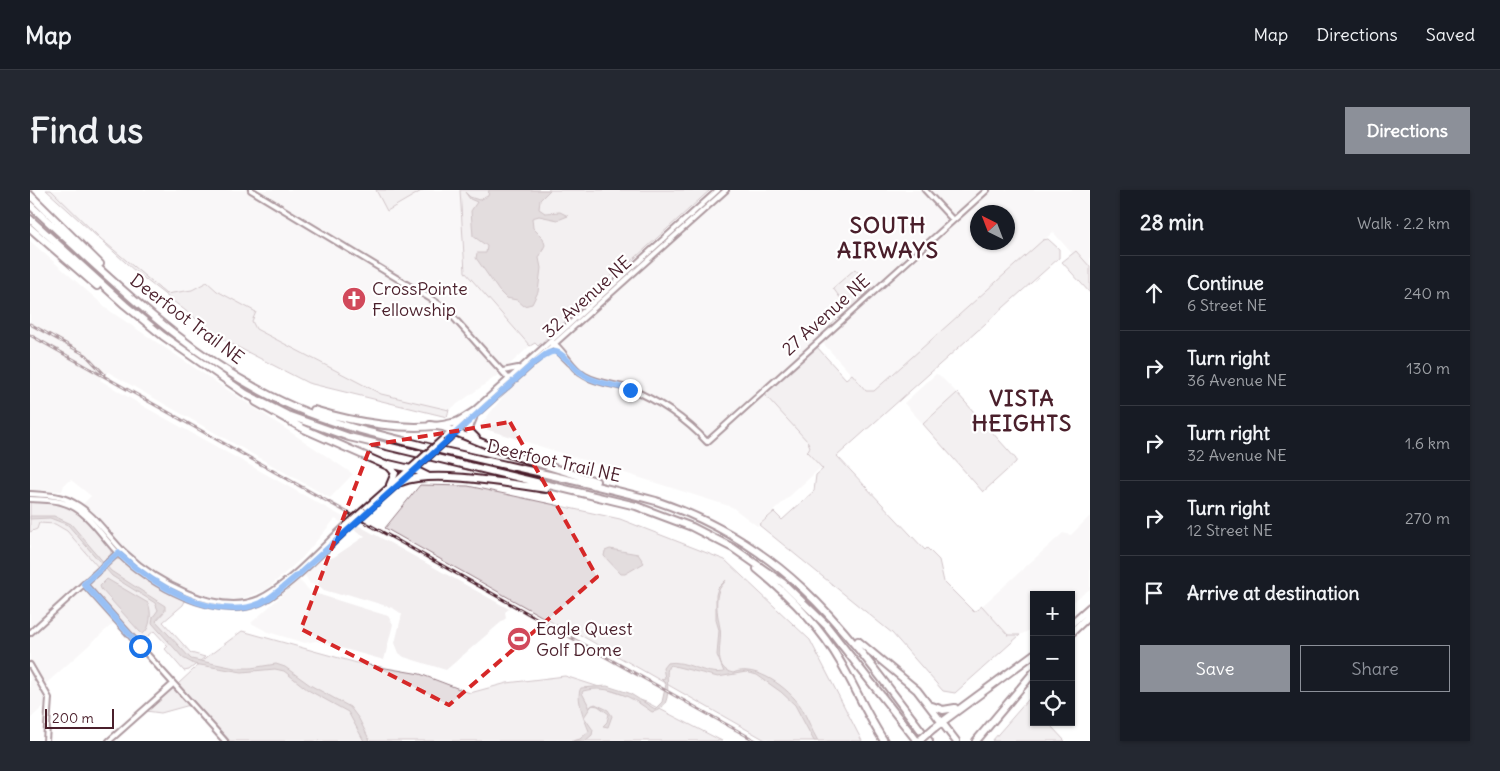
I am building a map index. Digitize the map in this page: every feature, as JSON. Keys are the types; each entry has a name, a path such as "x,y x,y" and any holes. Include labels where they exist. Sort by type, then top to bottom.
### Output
{"highway":[{"path":"30,195 91,254 115,283"},
{"name":"Deerfoot Trail NE","path":"30,205 115,283 169,328 253,386 294,407 360,430 656,501 700,518 725,532 773,563 825,609 856,644 929,741"},
{"name":"Deerfoot Trail NE","path":"30,219 153,328 246,394 320,428 636,506 692,527 758,564 810,608 842,644 919,741"},
{"path":"30,229 123,307 153,328"},
{"path":"253,386 315,411 361,422 430,425 452,423 473,415"},
{"path":"246,394 261,407 393,469 395,476 390,485"},
{"path":"473,415 468,428 470,434 502,451"},
{"path":"430,425 502,451 656,501"},
{"path":"350,450 437,478"},
{"path":"402,482 411,478 477,479 571,491"},
{"path":"725,532 736,535 784,567 841,621 861,645 906,681 928,703 954,738"},
{"path":"713,538 770,579 802,610 834,651 877,729 886,741"},
{"path":"1075,620 1090,607"},
{"path":"1075,629 1090,615"},
{"path":"919,741 963,704 1030,657"},
{"path":"976,741 1030,677"},
{"path":"928,703 937,709 946,710 963,704"},
{"path":"982,741 1001,715 1003,709"},
{"path":"934,728 941,729 954,738"}],"main road":[{"path":"251,190 445,308 512,382"},
{"name":"32 Avenue NE","path":"365,510 402,482 453,433 535,362 553,343 718,190"},
{"name":"32 Avenue NE","path":"473,415 522,366 561,338 726,190"},
{"path":"925,190 953,220"},
{"name":"27 Avenue NE","path":"561,354 578,372 588,378 620,386 644,396 692,426 707,442 987,190"},
{"path":"561,338 561,354"},
{"path":"553,343 561,354"},
{"path":"535,362 550,352 561,354"},
{"path":"501,370 510,371 522,366"},
{"path":"501,370 502,385"},
{"name":"32 Avenue NE","path":"30,499 58,502 76,509 119,551 174,587 215,601 240,604 258,599 273,590 365,510 441,440 453,433"},
{"name":"32 Avenue NE","path":"30,494 58,496 75,503 90,515 119,551"},
{"path":"30,633 119,551"},
{"path":"84,584 224,741"},
{"path":"30,665 49,698 46,741"},
{"path":"109,741 173,684"}],"highlighted area":[{"path":"510,422 597,577 449,705 301,629 371,445"}],"shaded area":[{"path":"46,190 51,190 101,239 166,294 192,290 207,282 217,291 256,312 252,321 256,329 381,394 449,410 447,417 308,383 222,339 137,273"},
{"path":"51,190 376,190 387,211 423,190 460,190 464,269 530,346 498,375 449,410 381,394 256,329 252,321 255,312 217,291 207,282 192,290 164,293 101,239"},
{"path":"376,190 423,190 387,211"},
{"path":"460,190 710,190 614,277 612,275 603,284 604,286 538,346 535,343 530,346 465,272"},
{"path":"489,190 550,190 540,200 539,209 545,213 560,212 568,216 558,220 539,216 532,218 533,228 543,238 545,245 539,258 541,268 538,292 532,304 524,306 517,300 506,298 476,258 477,253 486,253 487,246 473,236 471,211 477,202 470,199 465,192 470,197 479,200 488,196"},
{"path":"728,190 1090,190 1090,274 1053,232 870,395 821,341 766,392 827,462 757,526 732,507 479,427 509,389"},
{"path":"1048,239 1059,249 1059,258 837,456 925,550 927,548 939,560 944,582 974,612 982,606 1008,635 1020,635 955,693 943,691 892,633 759,525 774,512 782,520 814,491 816,475 823,469 807,452 810,447 808,442 766,396 767,390 816,346 846,379 852,374 866,391 874,391 1043,240"},
{"path":"30,241 110,311 353,474 330,498 108,372 100,380 143,406 509,609 505,612 506,618 446,670 404,657 399,653 395,643 402,614 393,608 347,594 341,595 324,590 318,585 310,584 305,575 319,562 334,557 365,536 335,519 302,558 266,590 236,601 213,598 186,589 155,573 134,557 83,504 91,496 71,480 64,485 62,491 30,490"},
{"path":"1076,251 1090,267 1090,293 1062,262"},
{"path":"855,269 873,289 849,310 833,288"},
{"path":"936,374 957,393 923,424 904,403"},
{"path":"957,393 1016,459 1016,462 983,492 923,424"},
{"path":"420,485 468,486 620,519 725,560 810,640 862,741 767,741 575,632 573,634 385,528"},
{"path":"30,501 57,504 75,511 108,544 111,556 98,567 67,531 55,524 39,523 37,529 30,532"},
{"path":"30,516 54,516 71,524 111,571 165,606 165,611 156,621 191,659 235,668 251,668 276,664 285,667 310,685 350,707 359,719 370,741 364,741 348,712 308,690 284,671 275,669 242,672 194,664 183,658 152,623 153,617 158,610 155,603 112,576 68,525 50,518 30,519"},
{"path":"1090,516 1090,589 1075,600 1075,591 1030,591 1030,630 1020,635 1008,635 982,606 1063,533 1071,535"},
{"path":"39,523 55,525 67,531 98,567 81,583 116,621 41,688 46,704 30,719 30,532 34,532"},
{"path":"610,549 638,554 644,563 625,574 621,574 604,556 605,551"},
{"path":"116,559 123,560 137,573 186,599 183,605 163,622 191,653 205,657 189,670 184,671 165,649 168,646 154,631 141,642 90,585 92,580"},
{"path":"107,579 148,603 150,620 148,628 143,634 101,589 100,586"},
{"path":"299,580 311,592 388,616 393,624 384,660 316,641 305,643 268,632 251,623"},
{"path":"726,580 720,587 717,602 721,634 719,654 722,666 733,673 751,671 761,674 780,685 801,707 818,741 814,741 795,705 781,692 757,675 746,672 718,677 670,665 667,675 667,697 665,704 660,709 652,712 620,693 602,689 583,691 582,693 589,706 588,708 591,706 584,717 593,730 592,735 585,741 573,741 580,739 589,731 583,715 580,703 579,692 581,688 607,686 629,693 655,709 662,702 666,684 661,679 665,678 663,668 667,663 681,663 710,672 724,672 717,655 719,630 716,620 716,595 718,588"},
{"path":"242,631 357,663 420,674 470,693 507,683 565,676 646,702 722,741 230,741 178,684 207,657"},
{"path":"172,687 190,705 161,713 146,711"},
{"path":"1030,698 1030,726 1052,726 1065,741 992,741"},
{"path":"595,704 608,710 612,716 608,727 603,726 607,722 609,714 598,706 593,705"}],"railway":[{"path":"30,324 86,355 104,374"},
{"path":"30,335 756,741"}],"place":[{"name":"CrossPointe Fellowship","path":"354,299"},
{"name":"Eagle Quest Golf Dome","path":"519,639"}],"district":[{"name":"SOUTH AIRWAYS","path":"888,238"},
{"name":"VISTA HEIGHTS","path":"1022,410"}],"route":[{"path":"140,646 84,584 118,553 150,579 187,598 226,608 240,608 260,603 298,575 366,511 411,474 535,362 548,353 555,352 560,354 578,372 588,378 630,390"}]}
